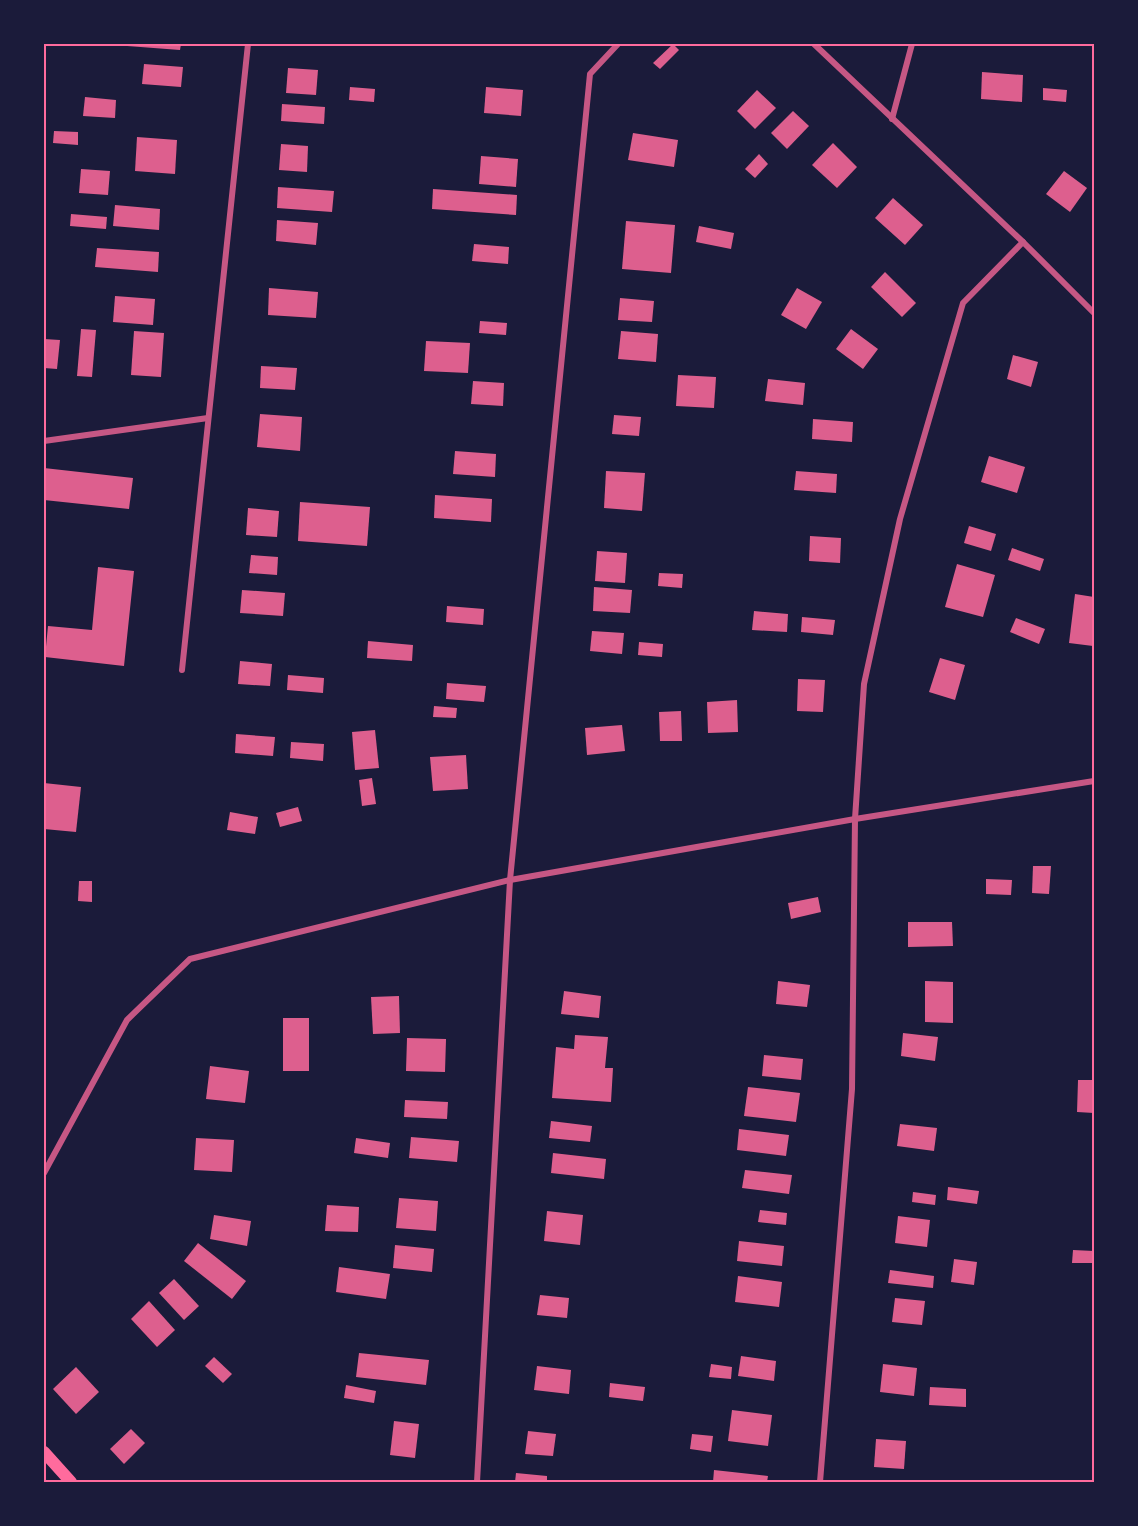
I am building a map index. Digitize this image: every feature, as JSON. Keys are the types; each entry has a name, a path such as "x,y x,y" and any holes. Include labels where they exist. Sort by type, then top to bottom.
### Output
{"main road":[{"path":"44,1452 70,1482"}],"street":[{"path":"182,670 248,44"},
{"path":"477,1482 510,880 590,74 618,44"},
{"path":"814,44 1095,313"},
{"path":"892,119 912,44"},
{"path":"820,1482 852,1089 855,819 864,684 900,519 963,303 1023,242"},
{"path":"44,441 208,418"},
{"path":"44,1173 127,1020 190,959 510,880 855,819 1095,781"}],"building":[{"path":"114,44 181,44 180,50"},
{"path":"673,44 679,50 660,69 653,63"},
{"path":"144,64 183,67 181,87 142,84"},
{"path":"288,68 318,70 316,95 286,93"},
{"path":"982,72 1023,75 1022,102 981,99"},
{"path":"350,87 375,89 374,102 349,100"},
{"path":"486,87 523,90 521,116 484,113"},
{"path":"1043,88 1067,90 1066,102 1043,100"},
{"path":"757,90 776,108 755,129 737,111"},
{"path":"85,97 116,100 115,118 83,116"},
{"path":"282,104 325,107 324,124 281,121"},
{"path":"793,111 809,126 787,149 771,133"},
{"path":"54,131 78,132 78,145 53,143"},
{"path":"633,133 678,140 674,167 628,160"},
{"path":"137,137 177,140 175,174 135,171"},
{"path":"833,143 857,167 837,188 812,165"},
{"path":"281,144 308,146 307,172 279,170"},
{"path":"759,154 768,164 755,178 745,169"},
{"path":"481,156 518,159 516,187 479,184"},
{"path":"81,169 110,171 108,195 79,193"},
{"path":"1064,171 1087,188 1070,212 1046,194"},
{"path":"278,187 334,191 332,212 277,208"},
{"path":"433,189 517,195 516,215 432,209"},
{"path":"893,198 923,225 905,245 875,218"},
{"path":"115,205 160,209 159,230 113,226"},
{"path":"71,214 107,217 106,229 70,226"},
{"path":"277,220 318,223 316,245 276,241"},
{"path":"626,221 675,225 671,273 622,269"},
{"path":"699,226 734,233 731,249 696,242"},
{"path":"474,244 509,247 508,264 472,261"},
{"path":"97,248 159,252 158,272 95,267"},
{"path":"885,272 916,303 902,317 871,287"},
{"path":"269,288 318,292 316,318 268,315"},
{"path":"797,288 822,302 806,329 781,315"},
{"path":"115,296 155,299 153,325 113,322"},
{"path":"620,298 654,301 652,322 618,320"},
{"path":"480,321 507,323 506,335 479,333"},
{"path":"81,329 96,330 92,377 77,376"},
{"path":"851,329 878,349 863,369 836,349"},
{"path":"134,331 164,333 161,377 131,375"},
{"path":"621,331 658,334 656,362 618,359"},
{"path":"44,339 60,340 57,369 44,368"},
{"path":"426,341 470,343 468,373 424,371"},
{"path":"1013,355 1038,362 1031,387 1007,379"},
{"path":"261,366 297,368 295,390 260,388"},
{"path":"678,375 716,377 714,408 676,406"},
{"path":"768,379 805,383 803,405 765,401"},
{"path":"473,381 504,383 503,406 471,404"},
{"path":"260,414 302,417 300,451 257,447"},
{"path":"614,415 641,417 639,436 612,434"},
{"path":"813,419 853,422 852,442 812,439"},
{"path":"455,451 496,454 495,477 453,474"},
{"path":"989,456 1025,467 1017,493 981,482"},
{"path":"44,468 133,478 129,509 44,500"},
{"path":"606,471 645,473 642,511 604,508"},
{"path":"796,471 837,474 836,493 794,490"},
{"path":"435,495 492,499 491,522 434,518"},
{"path":"300,502 370,507 367,546 298,541"},
{"path":"248,508 279,511 277,537 246,535"},
{"path":"969,526 996,534 991,551 964,543"},
{"path":"810,536 841,538 840,563 809,561"},
{"path":"1012,548 1044,559 1040,571 1008,560"},
{"path":"597,551 627,553 625,583 595,581"},
{"path":"251,555 278,557 277,575 249,573"},
{"path":"957,564 995,575 983,617 945,607"},
{"path":"98,567 134,571 124,666 45,657 48,626 92,630"},
{"path":"659,573 683,574 682,588 658,586"},
{"path":"594,587 632,590 630,613 593,611"},
{"path":"242,590 285,593 283,616 240,613"},
{"path":"1075,594 1094,597 1093,646 1069,643"},
{"path":"447,606 484,609 483,625 446,622"},
{"path":"754,611 788,614 787,632 752,630"},
{"path":"802,617 835,620 833,635 801,632"},
{"path":"1016,618 1045,629 1039,644 1010,632"},
{"path":"592,631 624,633 622,654 590,651"},
{"path":"368,641 413,645 412,661 367,658"},
{"path":"639,642 663,644 662,657 638,655"},
{"path":"940,658 965,665 955,700 929,692"},
{"path":"240,661 272,664 270,686 238,684"},
{"path":"288,675 324,678 323,693 287,690"},
{"path":"798,679 825,680 823,712 797,711"},
{"path":"447,683 486,686 484,702 446,699"},
{"path":"737,700 738,732 708,733 707,702"},
{"path":"434,706 457,708 456,718 433,717"},
{"path":"681,711 682,741 660,741 659,712"},
{"path":"622,725 625,751 587,755 585,728"},
{"path":"375,730 379,768 355,770 352,732"},
{"path":"236,734 275,737 273,756 235,753"},
{"path":"291,742 324,744 323,761 290,758"},
{"path":"466,755 468,789 433,791 430,757"},
{"path":"372,778 376,804 362,806 359,780"},
{"path":"44,783 81,787 76,832 44,829"},
{"path":"298,807 302,821 280,827 276,813"},
{"path":"230,812 258,817 255,834 227,830"},
{"path":"1033,866 1051,866 1049,894 1032,893"},
{"path":"986,879 1012,880 1011,895 986,894"},
{"path":"79,881 92,881 92,902 78,901"},
{"path":"818,897 821,912 791,919 788,903"},
{"path":"908,922 952,922 953,946 908,947"},
{"path":"778,981 810,985 807,1007 776,1004"},
{"path":"925,981 953,982 953,1023 925,1022"},
{"path":"564,991 601,996 599,1018 561,1014"},
{"path":"399,996 400,1033 373,1034 371,997"},
{"path":"283,1018 309,1018 309,1071 283,1071"},
{"path":"903,1033 938,1037 935,1061 901,1056"},
{"path":"575,1035 608,1037 605,1068 613,1068 611,1102 552,1098 556,1047 574,1049"},
{"path":"407,1038 446,1039 445,1072 406,1071"},
{"path":"764,1055 803,1059 801,1080 762,1076"},
{"path":"210,1066 249,1071 245,1103 206,1099"},
{"path":"1078,1080 1094,1080 1094,1113 1077,1112"},
{"path":"748,1087 800,1093 796,1122 744,1116"},
{"path":"405,1100 448,1102 447,1119 404,1117"},
{"path":"551,1121 592,1126 590,1142 549,1138"},
{"path":"900,1124 937,1128 934,1151 897,1146"},
{"path":"739,1129 789,1135 786,1156 737,1150"},
{"path":"411,1137 459,1141 457,1162 409,1158"},
{"path":"196,1138 234,1140 232,1172 194,1170"},
{"path":"356,1138 390,1143 388,1158 354,1153"},
{"path":"553,1153 606,1159 604,1179 551,1173"},
{"path":"745,1170 792,1175 789,1194 742,1188"},
{"path":"948,1187 979,1191 977,1204 947,1200"},
{"path":"913,1192 936,1195 935,1205 912,1202"},
{"path":"399,1198 438,1201 436,1231 396,1228"},
{"path":"327,1205 359,1207 358,1232 325,1231"},
{"path":"760,1210 787,1213 786,1225 758,1222"},
{"path":"547,1211 583,1215 580,1245 544,1241"},
{"path":"214,1215 251,1221 247,1246 210,1239"},
{"path":"898,1216 930,1220 927,1247 895,1243"},
{"path":"739,1241 784,1246 782,1266 737,1261"},
{"path":"198,1243 246,1281 232,1299 184,1261"},
{"path":"395,1245 434,1249 432,1272 393,1268"},
{"path":"1073,1250 1094,1251 1094,1263 1072,1263"},
{"path":"954,1259 977,1262 974,1285 951,1282"},
{"path":"339,1267 390,1274 386,1299 336,1292"},
{"path":"890,1270 934,1276 933,1288 888,1283"},
{"path":"738,1276 782,1282 779,1307 735,1302"},
{"path":"174,1279 199,1306 184,1320 159,1293"},
{"path":"540,1295 569,1298 567,1318 537,1315"},
{"path":"895,1298 925,1301 922,1325 892,1322"},
{"path":"149,1301 175,1330 157,1347 131,1319"},
{"path":"359,1353 429,1360 426,1385 356,1377"},
{"path":"741,1356 776,1361 774,1381 738,1376"},
{"path":"214,1357 232,1374 223,1383 205,1366"},
{"path":"711,1364 732,1367 731,1379 709,1377"},
{"path":"883,1364 917,1368 914,1396 880,1392"},
{"path":"537,1366 571,1370 569,1394 534,1390"},
{"path":"76,1367 99,1392 76,1414 53,1389"},
{"path":"610,1383 645,1387 643,1401 609,1397"},
{"path":"346,1385 376,1391 374,1403 344,1398"},
{"path":"930,1387 966,1389 966,1407 929,1405"},
{"path":"732,1410 772,1415 768,1446 728,1441"},
{"path":"394,1421 419,1424 415,1458 390,1455"},
{"path":"131,1429 145,1443 124,1464 110,1449"},
{"path":"528,1431 556,1434 553,1456 525,1454"},
{"path":"692,1434 713,1436 711,1452 690,1449"},
{"path":"876,1439 906,1441 904,1469 874,1467"},
{"path":"714,1470 768,1476 767,1482 713,1482"},
{"path":"516,1473 547,1476 547,1482 515,1482"}]}
